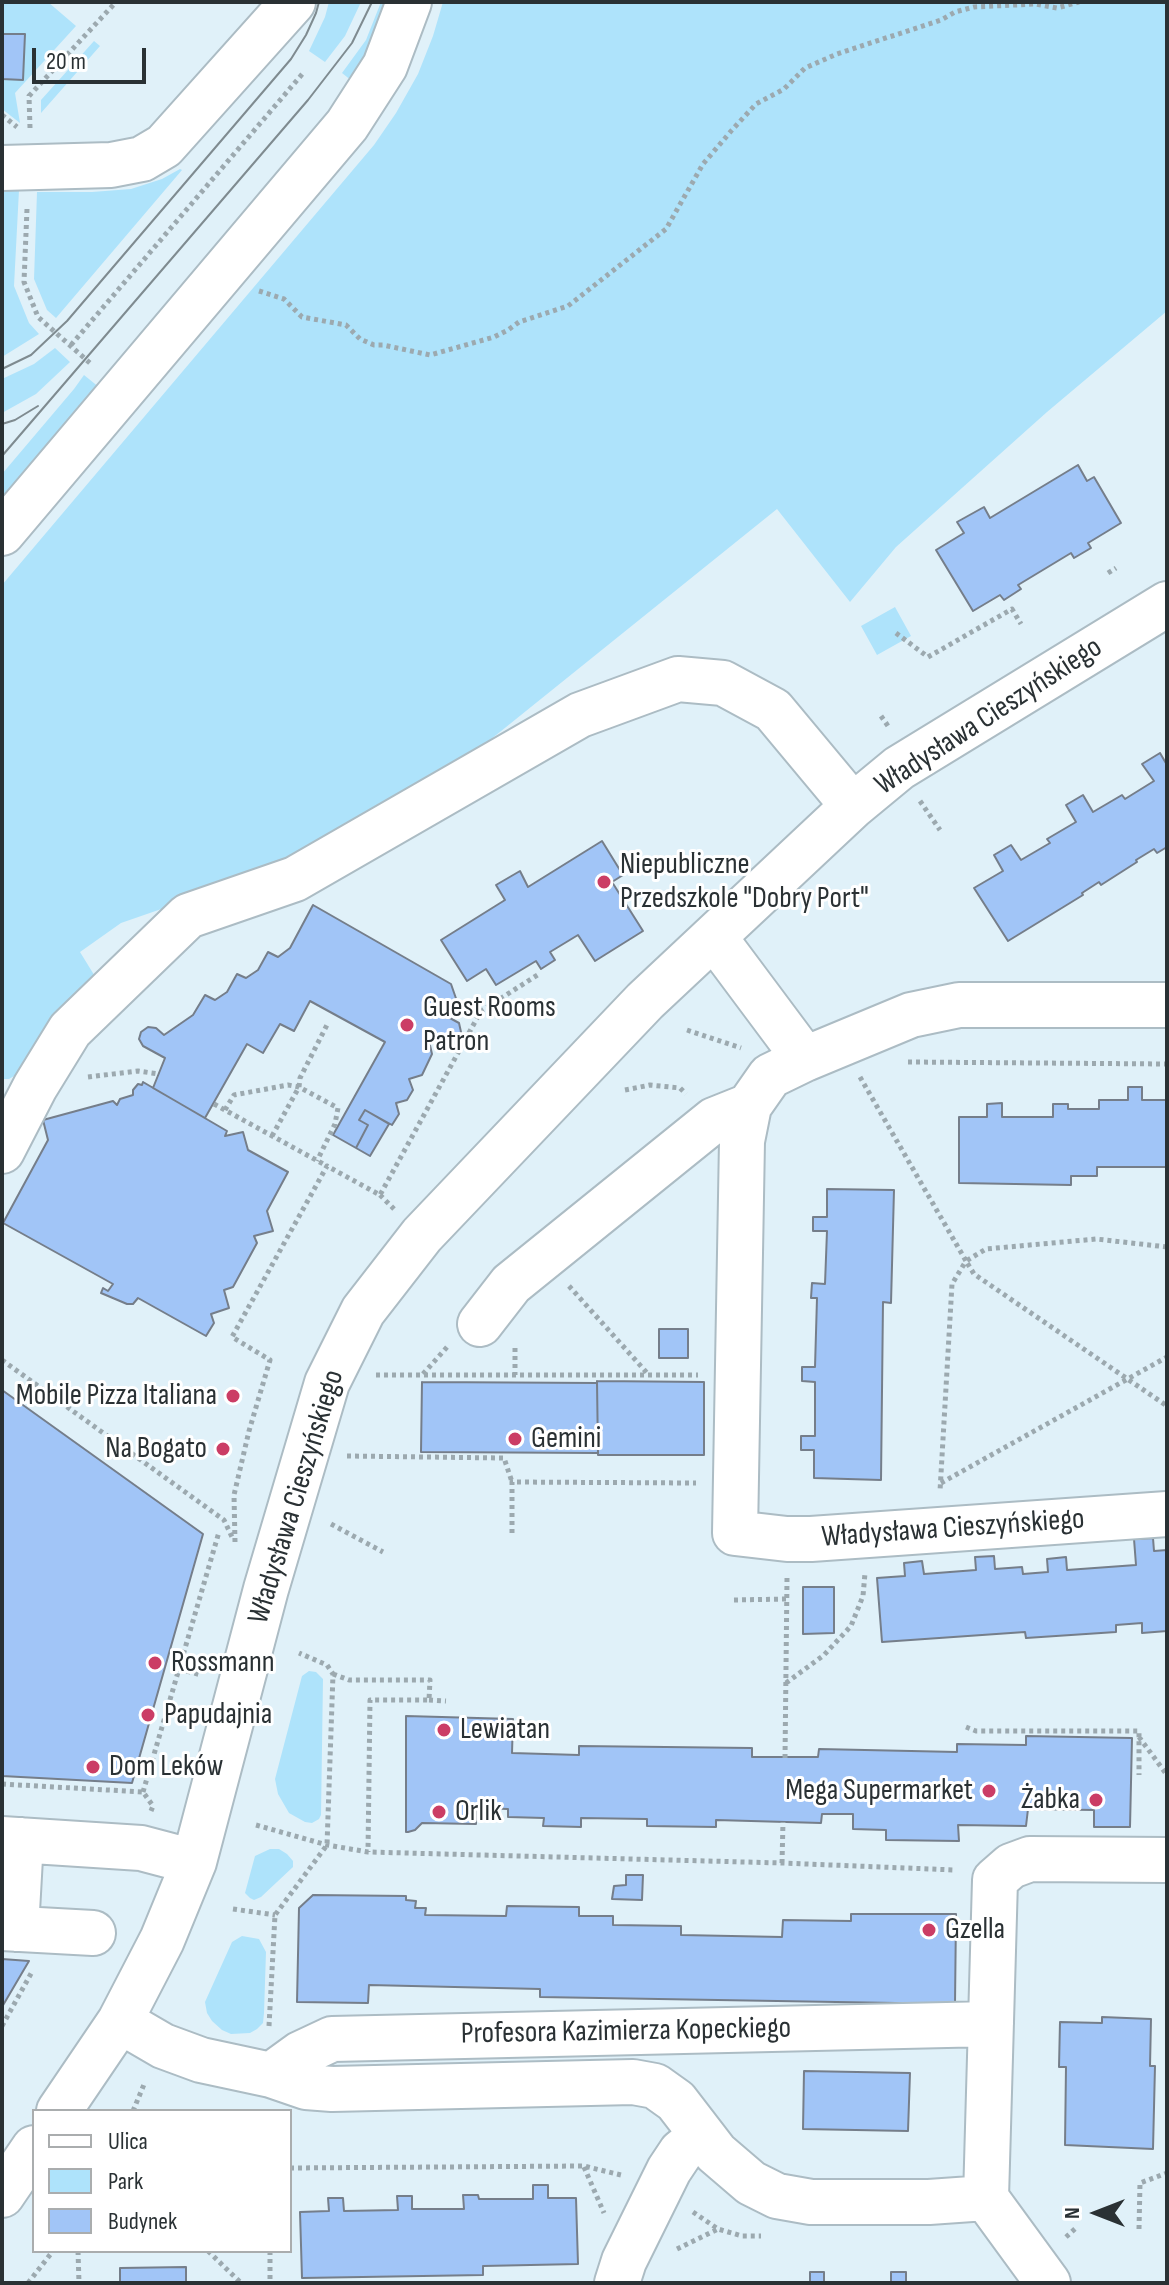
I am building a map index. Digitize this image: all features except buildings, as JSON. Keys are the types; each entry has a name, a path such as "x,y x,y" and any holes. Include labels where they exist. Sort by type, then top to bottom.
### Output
{"street":[{"path":"16,168 111,165 142,159 164,146 293,2"},
{"path":"2,533 347,125 385,66 409,2"},
{"name":"Władysława Cieszyńskiego","path":"60,2109 120,2021 162,1940 194,1862 266,1589 327,1383 363,1311 422,1235 645,1001 853,806 899,768 1167,604"},
{"path":"2,1151 35,1087 70,1030 188,916 295,879 580,715 678,679 723,683 773,710 853,806"},
{"path":"714,937 805,1059"},
{"name":"Władysława Cieszyńskiego","path":"480,1324 511,1284 732,1113 770,1076 805,1059 911,1015 959,1005 1167,1005"},
{"name":"Władysława Cieszyńskiego","path":"732,1113 742,1141 735,1533 787,1539 1167,1514"},
{"path":"93,1933 9,1928 12,1840 141,1848 194,1862"},
{"path":"1048,2283 986,2198 995,1880 1011,1866 1030,1859 1167,1860"},
{"name":"Profesora Kazimierza Kopeckiego","path":"120,2021 163,2046 201,2060 269,2074 306,2087 633,2082 655,2086 676,2101 716,2153 751,2183 777,2196 811,2202 929,2202 986,2198"},
{"name":"Profesora Kazimierza Kopeckiego","path":"269,2074 300,2054 332,2039 991,2024"},
{"path":"617,2283 624,2261 669,2170 681,2152 702,2135"},
{"path":"2,2195 21,2150"}],"path":[{"path":"2,115 30,133 29,96 116,2"},
{"path":"256,290 284,299 302,317 346,325 360,339 374,345 430,355 494,337 519,322 568,306 666,229 703,164 732,130 756,104 784,89 805,68 974,7 1035,4 1057,8 1079,2"},
{"path":"71,345 304,72"},
{"path":"16,168 24,282 38,317 122,389"},
{"path":"1108,573 1116,568"},
{"path":"896,633 928,657 1012,609 1021,624"},
{"path":"214,1104 380,1195 481,1011 539,974"},
{"path":"272,1136 299,1087 300,1078 328,1023"},
{"path":"899,1062 1167,1064"},
{"path":"855,1068 974,1274 1167,1406"},
{"path":"110,1073 138,1071 159,1074"},
{"path":"225,1110 234,1095 288,1085 299,1087 338,1108 335,1124 317,1161"},
{"path":"625,1090 650,1085 680,1088 732,1113"},
{"path":"2,1360 224,1520 235,1543 234,1495 270,1360 232,1337 327,1166"},
{"path":"939,1497 952,1284 966,1261 986,1249 1096,1239 1167,1247"},
{"path":"544,1258 649,1375"},
{"path":"941,1483 1167,1357"},
{"path":"374,1375 701,1375"},
{"path":"346,1456 504,1458 512,1482 512,1533"},
{"path":"512,1482 736,1483"},
{"path":"331,1524 383,1552"},
{"path":"143,1792 219,1532"},
{"path":"786,1683 824,1655 851,1626 863,1596 867,1562"},
{"path":"785,1758 787,1572"},
{"path":"734,1600 787,1599"},
{"path":"269,2074 275,1915 327,1845 333,1674 327,1665 299,1653"},
{"path":"179,1669 194,1673"},
{"path":"333,1674 349,1680 430,1680 429,1700"},
{"path":"368,1852 370,1700 446,1701"},
{"path":"966,1727 976,1731 1139,1731 1139,1775"},
{"path":"1139,1737 1167,1775"},
{"path":"2,1784 143,1792"},
{"path":"143,1792 153,1806"},
{"path":"782,1863 783,1822"},
{"path":"256,1825 327,1845 368,1852 948,1870"},
{"path":"233,1909 275,1915"},
{"path":"2,2026 26,1982"},
{"path":"134,2109 145,2082"},
{"path":"1139,2229 1140,2183 1167,2173"},
{"path":"28,2283 51,2253"},
{"path":"78,2253 79,2283"},
{"path":"210,2253 241,2283"},
{"path":"270,2253 270,2283"}],"green space":[{"path":"2,2 48,2 76,26 15,93 20,123 2,109"},
{"path":"329,2 361,2 345,36 325,62 309,51"},
{"path":"381,2 389,2 352,81 342,73 366,40"},
{"path":"443,2 1167,2 1167,311 1047,412 896,547 850,602 777,509 439,781 367,824 184,910 170,906 121,923 80,952 96,978 21,1072 9,1079 2,1079 2,585 374,145 418,74"},
{"path":"94,41 100,46 41,113 41,100"},
{"path":"180,169 56,318 47,310 34,279 37,192 131,189 162,179"},
{"path":"2,190 19,190 14,286 29,323 39,334 2,357"},
{"path":"55,348 70,362 36,394 2,413 2,379 34,364"},
{"path":"84,375 100,388 2,502 2,474"},
{"path":"895,607 911,636 877,655 861,626"},
{"path":"309,1671 316,1672 323,1679 321,1815 312,1823 289,1813 278,1794 275,1779 302,1676"},
{"path":"270,1849 279,1849 287,1854 293,1861 293,1867 254,1900 245,1893 255,1856"},
{"path":"242,1936 259,1939 266,1952 263,2023 250,2033 231,2034 212,2021 205,2002 232,1942"}],"tram line":[{"path":"2,369 31,355 67,321 291,59 306,35 319,2"},
{"path":"2,456 308,100 352,43 372,2"},
{"path":"2,424 38,406"}],"place":[{"name":"Niepubliczne Przedszkole \"Dobry Port\"","path":"604,882"},
{"name":"Guest Rooms Patron","path":"407,1025"},
{"name":"Mobile Pizza Italiana","path":"233,1396"},
{"name":"Gemini","path":"515,1439"},
{"name":"Na Bogato","path":"223,1449"},
{"name":"Rossmann","path":"155,1663"},
{"name":"Papudajnia","path":"148,1715"},
{"name":"Lewiatan","path":"444,1730"},
{"name":"Dom Leków","path":"93,1767"},
{"name":"Mega Supermarket","path":"989,1791"},
{"name":"Żabka","path":"1096,1800"},
{"name":"Orlik","path":"439,1812"},
{"name":"Gzella","path":"929,1930"}]}
